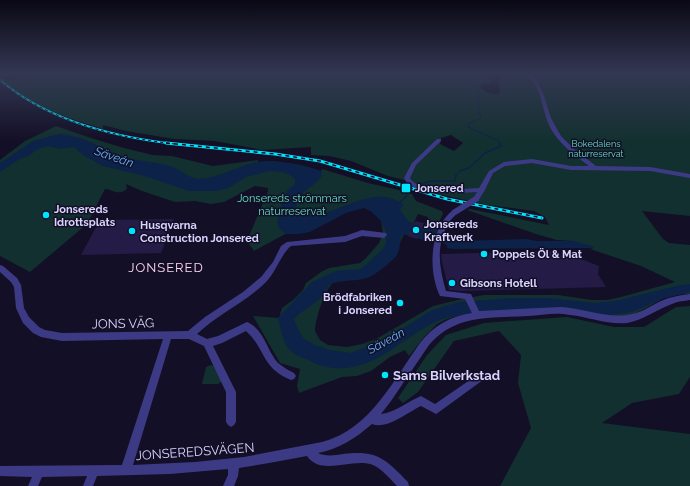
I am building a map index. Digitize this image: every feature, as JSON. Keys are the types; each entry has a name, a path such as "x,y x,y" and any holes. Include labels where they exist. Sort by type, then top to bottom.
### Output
{"street":[{"path":"541,96 550,123 560,139 594,168"},
{"path":"439,140 414,164 407,178 409,182 416,186 434,189 482,190"},
{"path":"477,315 468,296 444,294 441,288 434,256 436,244 447,219 455,212 476,199 491,172 498,166 513,162 532,161 565,168 650,169 690,176"},
{"path":"190,335 202,324 244,296 264,279 284,248 289,244 345,239 362,233 384,236"},
{"name":"JONS VÄG","path":"0,268 14,280 18,286 20,308 26,320 36,330 44,334 62,337 168,335 126,470"},
{"name":"JONSEREDSVÄGEN","path":"0,471 39,472 164,470 234,465 330,445 358,430 373,418 430,337 447,324 477,315 568,311 613,319 628,319 642,315 674,298 690,297"},
{"path":"168,335 190,335 207,342 219,340 247,326 254,332 273,366 283,373 291,376"},
{"path":"207,342 231,392 231,422"},
{"path":"373,418 375,420 388,419 413,404 421,402 436,409 480,378"},
{"path":"309,450 311,455 318,460 327,461 354,457 374,460 381,464 404,486"},
{"path":"228,486 233,476 234,465"},
{"path":"88,486 94,471"},
{"path":"33,486 39,472"}],"green space":[{"path":"21,96 690,96 690,216 642,211 663,239 669,243 690,245 690,294 666,297 633,315 616,317 563,307 466,313 437,324 409,356 405,350 390,357 371,371 357,376 342,377 299,393 297,386 300,369 280,363 253,316 279,318 282,308 303,290 306,283 321,272 329,268 360,263 366,258 379,243 383,234 381,220 374,210 360,205 287,233 254,251 247,241 268,188 255,186 224,202 211,204 195,201 175,202 126,184 127,189 121,192 105,189 87,224 30,272 0,256 0,160 25,141 56,126 124,148 153,155 172,156 213,166 258,160 258,162 273,161 300,165 321,171 322,169 412,194 416,201 442,211 443,214 437,226 438,233 425,225 428,217 418,214 413,224 409,223 391,259 333,282 321,305 315,331 320,340 328,345 347,347 362,344 376,339 433,306 484,295 558,295 592,300 607,300 675,282 641,266 590,249 594,248 573,241 557,240 539,235 467,210 470,209 549,225 545,217 534,211 488,205 434,193 412,182 388,176 351,161 329,156 311,155 311,147 262,150 215,141 174,139 126,131 103,125 103,129 48,110","holes":["451,135 463,143 454,151 440,144 441,138"]},
{"path":"690,306 690,377 679,394 632,403 602,423 690,434 690,486 500,486 531,428 518,383 521,355 499,331 454,341 418,392 403,403 398,398 427,355 446,335 484,323 567,317 614,327 644,327 676,307"},
{"path":"211,365 214,366 223,381 218,384 202,384 206,367"}],"water":[{"name":"Säveån","path":"59,134 86,140 128,158 169,166 189,176 200,179 223,174 252,163 268,161 286,162 321,171 322,175 301,195 298,200 297,212 310,214 324,213 364,199 384,197 394,199 403,205 400,210 409,222 430,228 449,238 461,241 527,239 536,241 573,241 593,246 594,248 454,249 447,248 447,245 437,240 426,241 403,234 397,255 392,261 367,278 338,282 329,285 323,296 294,319 304,339 315,345 330,350 351,353 388,338 432,310 459,302 511,298 549,298 595,303 615,301 690,284 690,292 665,298 632,312 612,315 545,308 448,317 418,332 376,359 361,365 345,368 325,367 291,351 283,339 278,318 312,282 336,271 361,269 382,250 386,243 386,232 381,221 372,212 364,208 346,213 310,232 286,234 280,229 277,223 281,206 287,191 295,184 295,179 290,175 282,172 269,171 246,177 228,188 216,191 189,191 141,175 103,166 83,155 74,147 59,149 49,146 44,147 36,150 29,156 20,159 0,172 0,163 33,141"}],"building":[{"name":"Husqvarna Construction Jonsered","path":"174,219 161,253 81,255 100,220"},
{"name":"Jonsereds Kraftverk","path":"415,221 424,223 417,239 408,236"},
{"path":"551,251 553,256 571,255 599,266 598,274 606,287 461,291 449,290 441,254"}],"waterway":[{"path":"478,96 479,114 481,118 468,124 470,128 499,141 500,144"},
{"path":"419,185 430,181 455,181 456,175 460,171 469,168 485,153 501,146 500,143"},
{"path":"399,204 407,195"}],"railway":[{"path":"22,96 39,106 82,125 128,137 172,144"},
{"path":"166,143 172,144"},
{"path":"172,144 275,154 320,161 447,199 542,218"}],"place":[{"name":"Jonsered","path":"406,188"},
{"name":"Jonsereds Idrottsplats","path":"46,215"},
{"name":"Jonsereds Kraftverk","path":"416,230"},
{"name":"Husqvarna Construction Jonsered","path":"132,231"},
{"name":"Poppels Öl & Mat","path":"484,254"},
{"name":"Gibsons Hotell","path":"452,283"},
{"name":"Brödfabriken i Jonsered","path":"400,303"},
{"name":"Sams Bilverkstad","path":"385,375"}],"district":[{"name":"JONSERED","path":"166,267"}],"park label":[{"name":"Bokedalens naturreservat","path":"596,150"},
{"name":"Jonsereds strömmars naturreservat","path":"292,204"}]}
